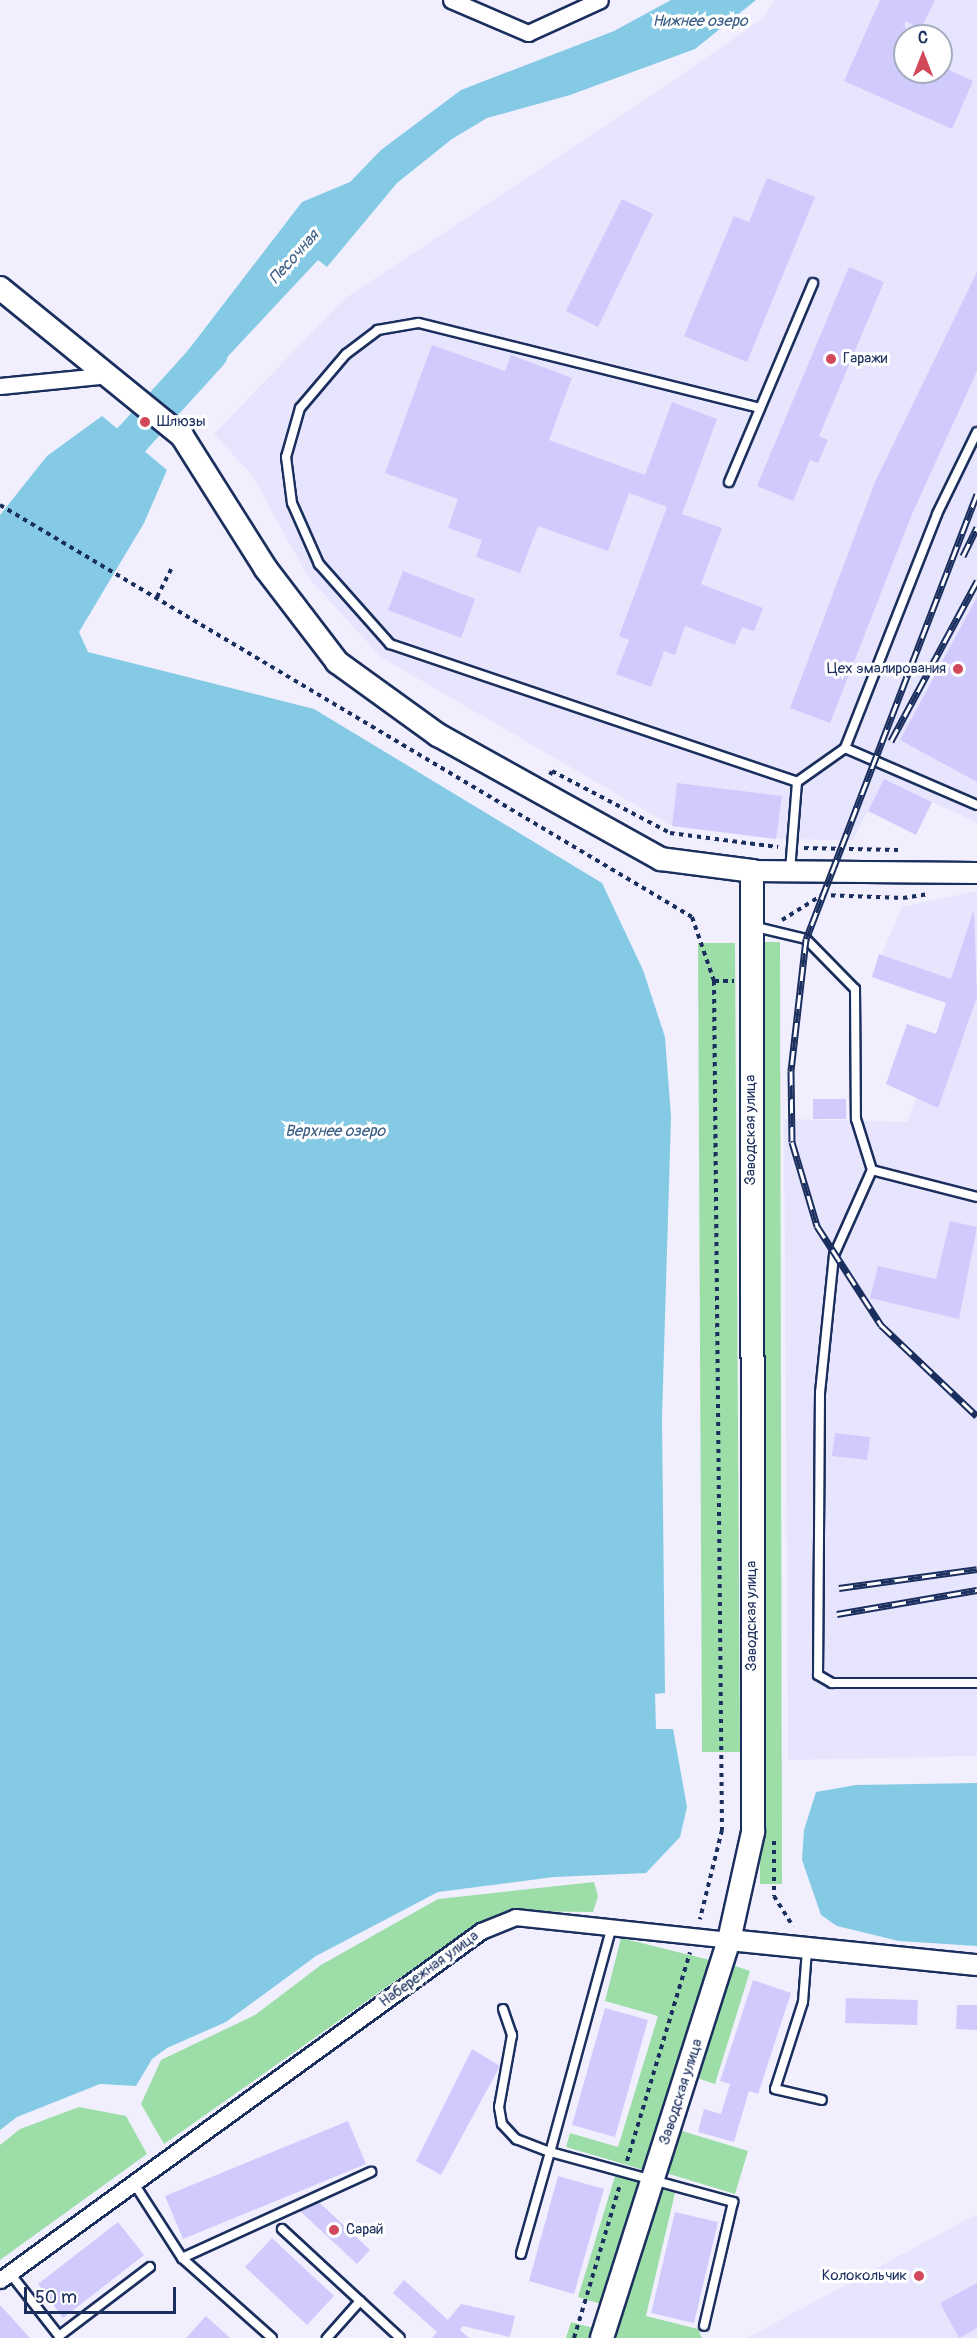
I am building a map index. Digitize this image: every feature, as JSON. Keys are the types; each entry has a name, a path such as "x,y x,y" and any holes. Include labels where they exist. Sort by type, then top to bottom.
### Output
{"main road":[{"path":"0,288 131,391 182,436 266,569 337,662 438,735 538,795 661,859 752,871"},
{"name":"Заводская улица","path":"602,2338 729,1940 753,1833 762,927 752,871"}],"street":[{"path":"451,0 528,33 600,0"},
{"path":"0,386 111,375"},
{"path":"752,871 977,873"},
{"name":"Набережная улица","path":"5,2276 135,2185 481,1931 515,1917 612,1925 807,1950 977,1965"}],"lane":[{"path":"729,482 813,283"},
{"path":"760,408 418,323 378,330 346,354 300,408 286,457 292,503 319,564 390,644 797,782"},
{"path":"797,782 845,748 937,514 977,432"},
{"path":"845,748 977,805"},
{"path":"790,873 797,782"},
{"path":"762,927 806,939 855,989 856,1119 872,1170 834,1255 820,1392 814,1661 818,1675 832,1683 977,1683"},
{"path":"872,1170 977,1197"},
{"path":"521,2254 612,1925"},
{"path":"807,1950 803,2002 776,2089 822,2100"},
{"path":"503,2009 512,2036 499,2107 502,2124 516,2139 550,2151 733,2202 704,2326"},
{"path":"182,2258 371,2172"},
{"path":"135,2185 182,2258 272,2338"},
{"path":"282,2229 400,2338"},
{"path":"5,2276 59,2337 150,2266"},
{"path":"327,2338 360,2301"}],"path":[{"path":"0,505 692,917 714,981 722,1830 695,1936 574,2338"},
{"path":"157,597 172,567"},
{"path":"525,816 552,771 670,833 778,847 907,851"},
{"path":"762,927 822,895 903,898 934,892"},
{"path":"774,1836 774,1896 807,1950"}],"shaded area":[{"path":"775,0 977,0 977,823 884,779 853,840 776,839 672,826 381,657 308,577 252,475 214,434 344,299 673,81 763,18"},
{"path":"977,891 977,1756 788,1760 784,1119 907,1122 917,1095 886,1084 907,1024 936,1034 946,1003 872,977 902,907"},
{"name":"Колокольчик","path":"977,2214 977,2338 747,2338"}],"green space":[{"path":"757,942 780,942 782,1884 760,1884"},
{"path":"698,943 735,943 740,1752 702,1752"},
{"path":"594,1882 598,1896 593,1912 513,1911 476,1924 164,2144 141,2104 161,2060 255,2015 321,1965 438,1899"},
{"path":"621,1938 710,1960 644,2170 566,2147 570,2133 618,2147 658,2016 605,2001"},
{"path":"732,1965 750,1971 715,2084 697,2078"},
{"path":"79,2107 126,2116 147,2154 0,2260 0,2145 20,2129"},
{"path":"679,2130 748,2151 735,2194 666,2173"},
{"path":"615,2176 639,2183 601,2304 578,2297"},
{"path":"657,2188 675,2193 646,2316 698,2329 702,2338 612,2338"},
{"path":"571,2322 593,2328 590,2338 566,2338"}],"water":[{"name":"Нижнее озеро","path":"671,0 756,0 695,49 570,95 487,118 452,139 397,183 327,267 318,260 189,398 166,379 302,202 350,182 381,150 461,90 614,31"},
{"name":"Верхнее озеро","path":"102,416 167,470 144,523 79,632 88,652 314,709 602,883 643,970 665,1037 671,1117 662,1418 665,1693 655,1694 656,1729 673,1729 687,1807 680,1837 646,1873 554,1877 438,1892 316,1956 226,2022 167,2048 152,2059 136,2086 100,2084 17,2117 0,2130 0,515 47,456"},
{"path":"977,1783 977,1946 899,1941 837,1926 821,1915 802,1860 804,1830 816,1792 856,1785"}],"building":[{"path":"880,0 935,0 923,24 911,24 905,21 905,24 893,24 893,84 953,84 953,72 973,81 952,129 844,81"},
{"path":"767,178 815,197 747,362 684,336 734,216 749,222"},
{"path":"622,199 653,214 598,327 566,311"},
{"name":"Гаражи","path":"849,267 884,282 819,436 828,440 818,463 810,460 793,501 757,486"},
{"path":"977,272 977,371 912,514 830,723 790,708 875,482"},
{"path":"432,345 505,371 511,355 572,378 549,440 645,475 672,402 717,419 682,514 722,528 701,584 763,608 754,631 742,627 735,645 685,626 675,655 664,651 651,687 616,674 629,640 619,636 667,507 629,493 608,551 538,526 520,573 476,557 482,540 448,528 458,499 385,473"},
{"path":"403,571 475,599 461,638 388,610"},
{"name":"Цех эмалирования","path":"977,597 977,782 900,740"},
{"path":"884,779 932,802 916,835 868,811"},
{"path":"677,783 782,796 776,839 672,826"},
{"path":"974,909 977,997 938,1108 886,1084 907,1024 936,1034 946,1003 872,977 879,954 951,979"},
{"path":"813,1099 846,1099 846,1119 813,1119"},
{"path":"950,1221 977,1227 959,1319 870,1298 878,1266 936,1279"},
{"path":"835,1433 870,1437 867,1460 832,1456"},
{"path":"753,1980 791,1993 758,2094 749,2091 734,2142 698,2132 704,2109 721,2114 730,2084 720,2081"},
{"path":"846,1998 918,2000 917,2025 845,2023"},
{"path":"957,2005 977,2005 977,2030 956,2029"},
{"path":"605,2008 648,2020 615,2137 572,2125"},
{"path":"472,2049 500,2066 441,2175 416,2161"},
{"path":"348,2121 366,2164 183,2239 165,2196"},
{"path":"558,2176 604,2189 574,2294 529,2281"},
{"name":"Сарай","path":"319,2202 370,2250 357,2264 300,2211"},
{"path":"675,2212 718,2222 694,2323 651,2313"},
{"path":"118,2222 144,2255 63,2318 38,2284"},
{"path":"272,2238 334,2296 307,2325 245,2267"},
{"path":"404,2280 448,2320 461,2304 515,2316 510,2337 463,2326 460,2330 469,2338 432,2338 437,2332 393,2293"},
{"path":"977,2283 977,2328 959,2338 940,2303"},
{"path":"0,2305 30,2338 0,2338"},
{"path":"206,2316 230,2338 186,2338"}],"waterway":[{"name":"Песочная","path":"106,479 132,439 210,353"}],"railway":[{"path":"977,494 806,939 791,1071 792,1142 817,1226 881,1325 977,1416"},
{"path":"963,556 977,527"},
{"path":"891,741 977,581"},
{"path":"839,1588 977,1569"},
{"path":"837,1614 977,1590"}],"place":[{"name":"Гаражи","path":"831,359"},
{"name":"Шлюзы","path":"145,422"},
{"name":"Цех эмалирования","path":"958,669"},
{"name":"Сарай","path":"334,2230"},
{"name":"Колокольчик","path":"919,2276"}]}
